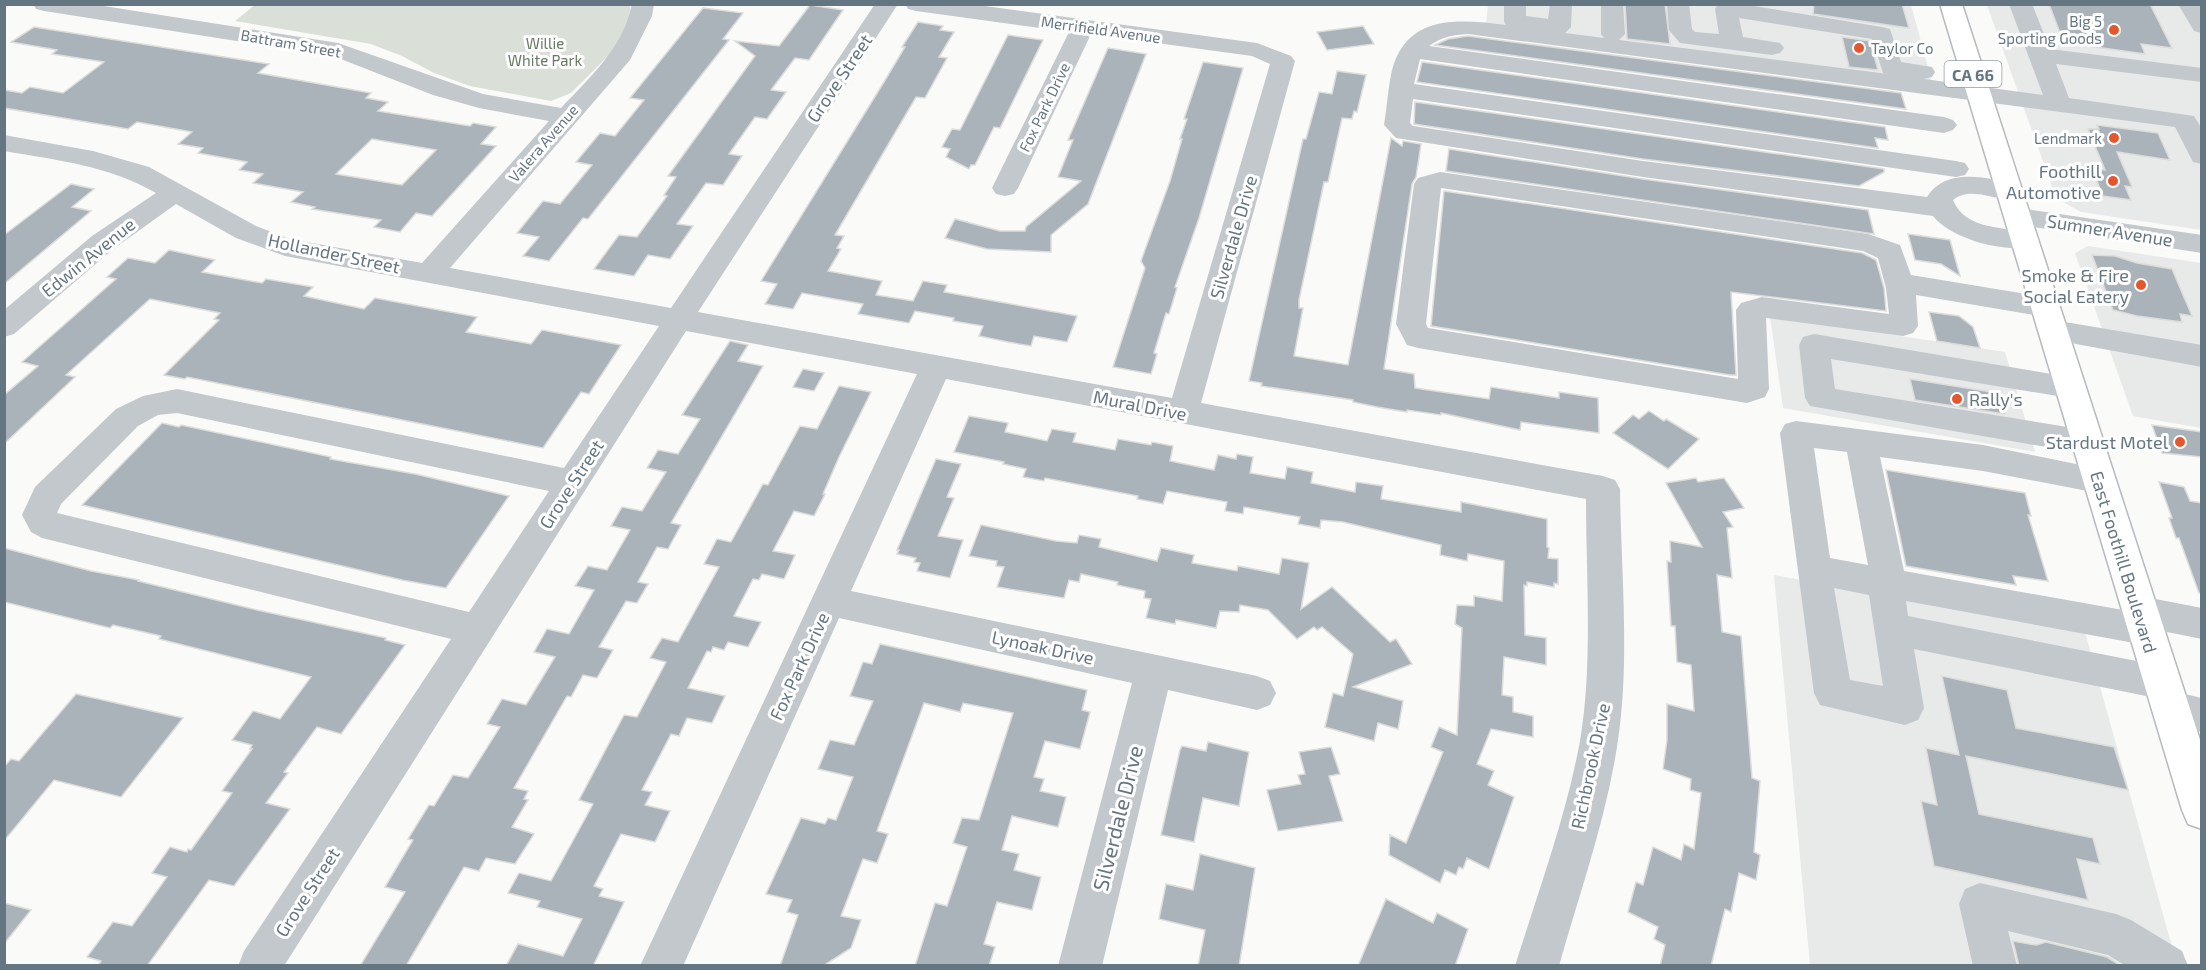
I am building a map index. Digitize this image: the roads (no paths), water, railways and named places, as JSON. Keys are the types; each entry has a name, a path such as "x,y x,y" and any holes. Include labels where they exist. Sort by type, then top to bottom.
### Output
{"main road":[{"name":"East Foothill Boulevard","path":"1951,4 2142,620 2178,702 2200,798"}],"street":[{"name":"Battram Street","path":"44,4 338,50 442,90 479,101 567,117"},
{"name":"Valera Avenue","path":"429,273 622,55 641,16 643,4"},
{"name":"Grove Street","path":"258,966 678,320 887,4"},
{"name":"Merrifield Avenue","path":"916,4 1257,51 1283,61"},
{"path":"1515,4 1515,21 1560,27 1561,4"},
{"path":"1612,4 1613,34"},
{"path":"1678,4 1682,30 1688,38 1732,42 1891,68 1977,86"},
{"path":"2020,4 2054,93"},
{"path":"2189,4 2202,26"},
{"path":"1732,42 1726,7 1882,34 1891,68"},
{"name":"Fox Park Drive","path":"1005,188 1083,26"},
{"path":"1941,208 1643,169 1405,133 1397,125 1405,66 1411,51 1422,37 1432,31 1467,27 1933,87 1977,86 2054,93 2174,99"},
{"path":"1411,51 1944,125"},
{"path":"2041,55 2202,75"},
{"name":"Silverdale Drive","path":"1184,413 1283,61"},
{"path":"2160,70 2202,156"},
{"path":"1933,87 1958,177"},
{"path":"1402,90 1958,177 2018,216 1985,234 1951,221 1941,208 1939,199 1958,177"},
{"path":"2054,93 2185,121"},
{"name":"Hollander Street","path":"4,143 118,166 140,174 246,232 285,247 678,320"},
{"path":"1440,180 1868,243 1890,252 1901,283 1905,307 1903,326 1762,307 1751,310 1754,389 1747,392 1418,338 1411,324 1427,184 1440,180"},
{"name":"Edwin Avenue","path":"4,327 102,243 175,192"},
{"name":"Sumner Avenue","path":"2018,216 2200,247"},
{"path":"1901,283 2202,356"},
{"name":"Mural Drive","path":"678,320 1603,489"},
{"path":"2070,387 1814,345 1821,398 2086,442"},
{"name":"Fox Park Drive","path":"661,966 936,367"},
{"path":"478,630 54,528 43,522 39,515 41,506 47,496 121,423 142,408 165,401 177,401 572,483"},
{"path":"1861,441 1887,581 1905,708 1833,693 1796,433 1861,441 1983,458 2098,480"},
{"name":"Richbrook Drive","path":"1537,966 1588,794 1599,741 1605,691 1603,489"},
{"path":"1814,570 2142,620 2202,624"},
{"name":"Lynoak Drive","path":"829,601 1257,693"},
{"path":"1894,629 2178,702"},
{"name":"Silverdale Drive","path":"1080,966 1154,670"},
{"path":"1995,966 1980,904 2116,935 2167,966"}],"place":[{"name":"Big 5 Sporting Goods","path":"2114,30"},
{"name":"Taylor Co","path":"1859,48"},
{"name":"Lendmark","path":"2114,138"},
{"name":"Foothill Automotive","path":"2113,181"},
{"name":"Smoke & Fire Social Eatery","path":"2141,285"},
{"name":"Rally's","path":"1957,399"},
{"name":"Stardust Motel","path":"2180,442"}],"park label":[{"name":"Willie White Park","path":"545,52"}]}
